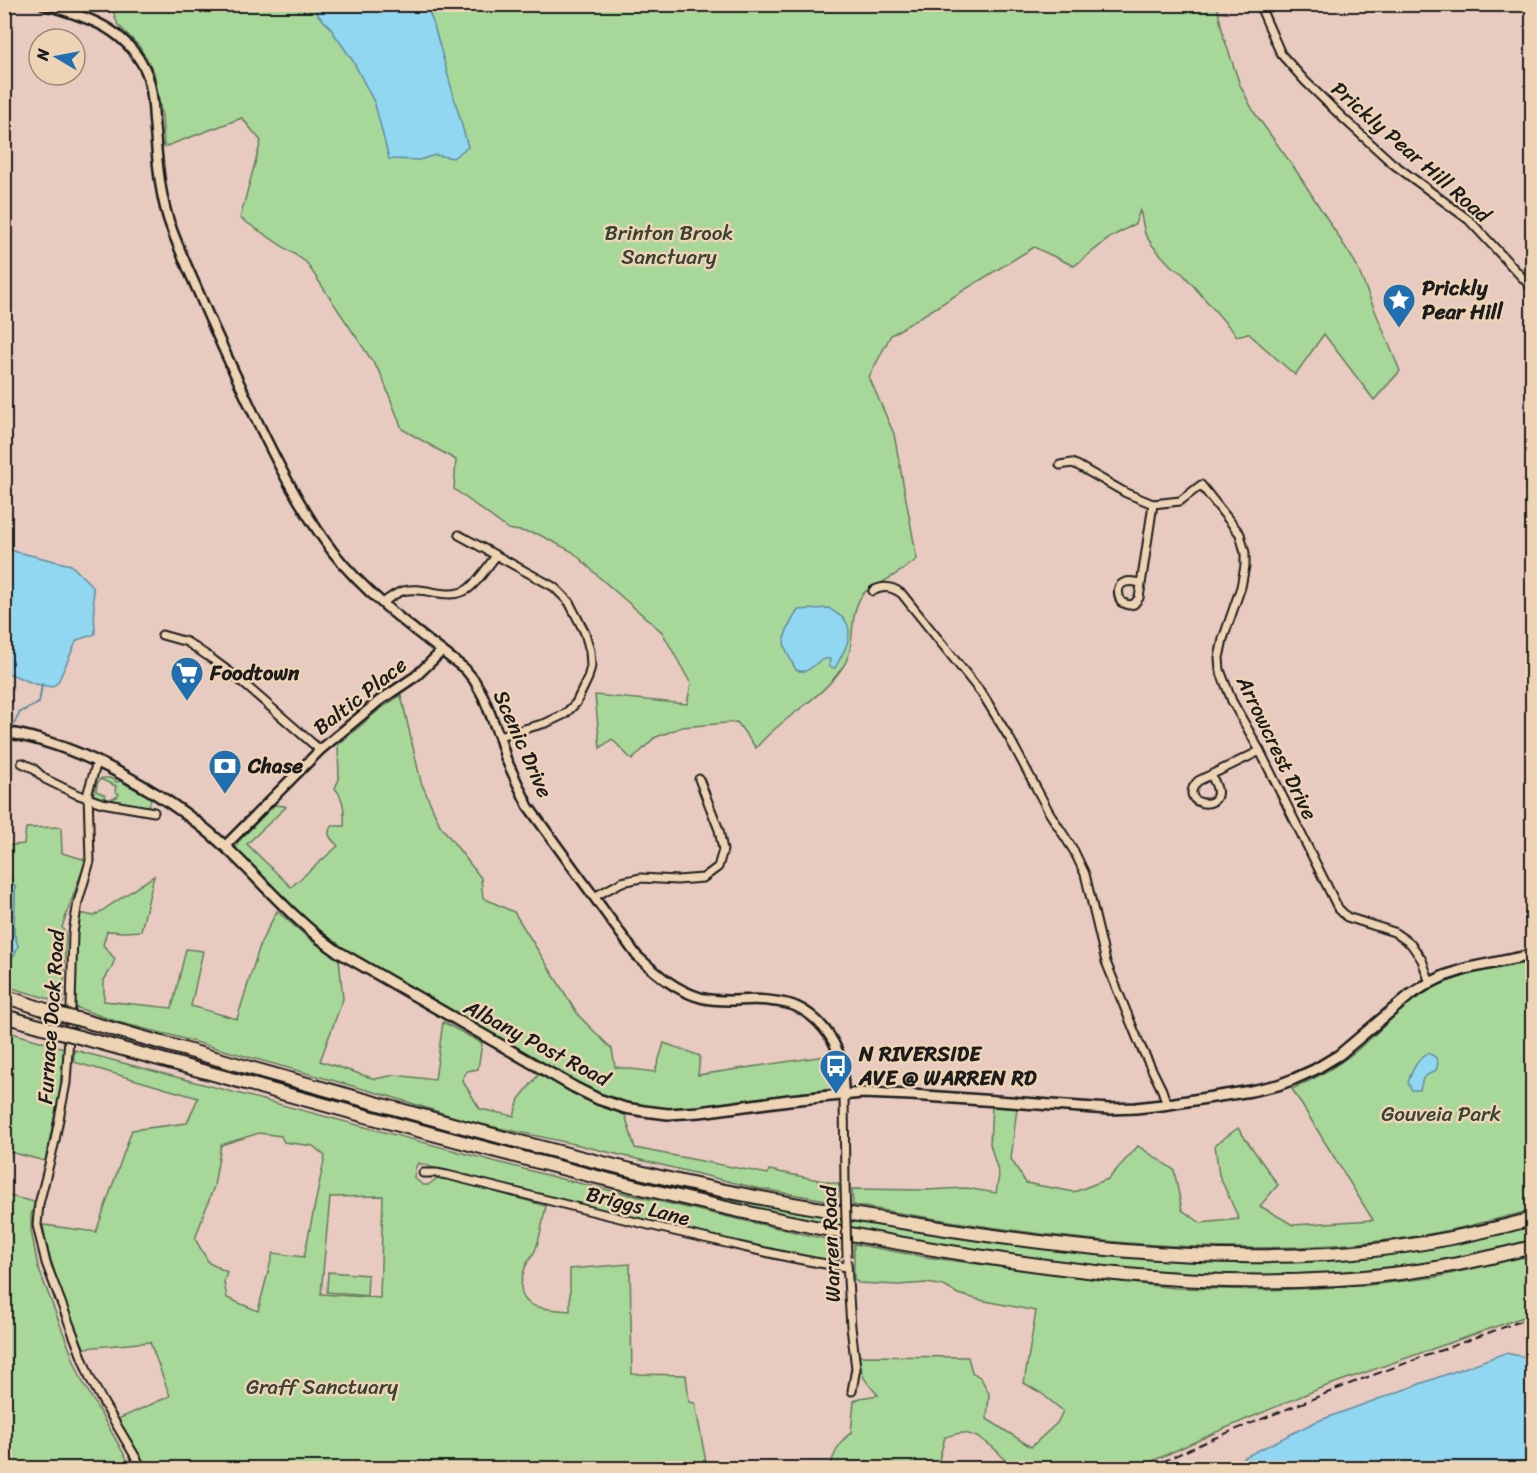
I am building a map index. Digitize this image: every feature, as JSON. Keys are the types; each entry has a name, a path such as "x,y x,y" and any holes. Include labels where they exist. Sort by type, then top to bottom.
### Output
{"highway":[{"path":"4,998 452,1124 657,1176 802,1205 972,1233 1130,1251 1210,1256 1290,1256 1395,1247 1461,1236 1533,1219"},
{"path":"4,1018 650,1191 838,1232 1003,1260 1162,1278 1295,1281 1426,1270 1533,1247"}],"main road":[{"name":"Albany Post Road","path":"4,732 48,743 97,762 133,780 205,828 304,926 337,951 574,1088 598,1099 654,1113 688,1113 844,1094 877,1093 1109,1109 1167,1105 1267,1087 1306,1074 1339,1055 1410,995 1430,983 1469,968 1533,955"}],"street":[{"name":"Scenic Drive","path":"43,4 72,12 124,39 144,68 153,103 160,186 167,216 214,328 273,457 300,505 334,553 375,598 465,669 474,680 483,696 506,759 528,806 637,956 677,989 703,998 725,1001 760,1000 798,1007 814,1018 828,1033 840,1058 844,1094"},
{"name":"Prickly Pear Hill Road","path":"1259,4 1281,54 1305,81 1392,163 1469,220 1533,288"},
{"path":"1060,465 1077,465 1126,493 1153,504 1140,583"},
{"name":"Arrowcrest Drive","path":"1153,504 1180,501 1201,485 1240,534 1245,553 1245,566 1219,657 1220,670 1232,701 1260,751 1338,908 1347,917 1394,932 1411,944 1422,960 1430,983"},
{"path":"459,535 554,587 569,602 585,633 590,651 591,666 588,678 576,703 565,714 546,723 499,736"},
{"path":"383,603 393,595 416,589 433,593 461,593 470,587 496,556"},
{"path":"873,591 884,587 902,594 983,695 1010,739 1085,874 1106,962 1167,1105"},
{"path":"162,635 187,642 212,659 235,676 320,750"},
{"name":"Baltic Place","path":"225,846 320,750 379,701 416,676 441,651"},
{"path":"1211,775 1260,751"},
{"name":"Furnace Dock Road","path":"97,762 90,785 89,798 91,857 78,902 73,933 67,1081 39,1204 37,1225 46,1263 90,1378 142,1468"},
{"path":"22,763 33,768 45,779 71,792 107,804 154,812"},
{"path":"594,897 622,882 641,878 677,880 702,878 718,867 723,850 719,830 699,779"},
{"name":"Warren Road","path":"844,1094 847,1257 856,1368 852,1391"},
{"name":"Briggs Lane","path":"423,1173 447,1175 645,1225 829,1265 848,1267"}],"green space":[{"name":"Brinton Brook Sanctuary","path":"111,5 1218,5 1224,38 1240,85 1254,112 1295,169 1355,262 1400,371 1374,400 1324,334 1295,375 1248,333 1237,336 1183,274 1171,266 1145,234 1140,210 1135,224 1111,237 1074,266 1034,247 891,335 869,377 894,434 917,559 863,594 855,611 848,657 835,677 756,748 737,722 682,727 654,738 632,760 612,739 600,748 595,695 687,704 691,684 662,632 573,552 538,534 508,529 454,489 456,460 402,429 381,374 306,262 240,218 261,141 242,118 164,147 162,116 154,72 139,46 118,25"},
{"path":"401,695 421,782 440,825 481,878 483,898 514,912 579,1016 612,1049 615,1067 655,1072 664,1043 700,1056 698,1075 831,1055 835,1089 687,1109 648,1108 627,1103 576,1083 358,959 319,932 240,853 236,848 238,842 274,805 285,806 247,844 291,887 338,846 330,837 329,832 332,826 344,826 343,806 335,788 339,779 338,745 379,710"},
{"path":"110,778 117,782 120,781 152,798 148,807 113,800 112,798 119,794 115,791 116,786 100,779"},
{"path":"99,780 96,791 105,795 103,799 94,796 94,788"},
{"path":"61,827 62,853 86,860 62,927 66,935 63,1003 5,986 5,959 10,960 18,946 14,934 15,887 5,865 5,846 24,844 26,828"},
{"path":"154,876 141,931 107,931 103,945 115,959 104,980 104,1001 172,1008 186,949 203,951 191,1006 237,1019 261,942 277,911 313,942 339,959 343,999 320,1061 375,1079 395,1075 435,1080 443,1022 482,1043 478,1069 467,1071 462,1080 480,1109 514,1116 519,1099 539,1074 583,1099 625,1115 635,1148 768,1174 769,1170 839,1184 838,1202 756,1188 579,1145 467,1121 392,1097 121,1023 75,1007 79,913 94,916"},
{"name":"Gouveia Park","path":"1532,961 1532,1210 1404,1238 1335,1245 1266,1248 1128,1243 1059,1236 853,1205 852,1189 966,1188 996,1193 999,1175 990,1144 992,1105 1017,1107 1011,1159 1026,1183 1074,1192 1108,1179 1138,1146 1174,1170 1182,1210 1201,1223 1239,1219 1219,1175 1215,1145 1238,1128 1278,1185 1260,1206 1293,1225 1373,1220 1292,1089 1347,1058 1404,1007 1432,989 1459,978"},
{"path":"5,1031 64,1048 59,1095 45,1161 10,1152 5,1174"},
{"name":"Graff Sanctuary","path":"74,1050 565,1180 839,1242 840,1258 828,1260 633,1219 536,1196 418,1163 414,1178 423,1185 428,1185 439,1177 446,1178 546,1206 538,1243 526,1265 521,1282 521,1292 531,1304 548,1309 570,1311 570,1269 630,1264 632,1374 686,1375 689,1402 695,1403 707,1468 148,1468 118,1419 170,1396 150,1342 84,1348 55,1272 43,1225 96,1232 132,1130 187,1123 198,1098 74,1062","holes":["259,1133 281,1136 284,1142 313,1146 325,1156 304,1257 273,1253 258,1311 227,1298 224,1282 227,1272 209,1263 195,1239 214,1186 221,1145","383,1196 380,1298 321,1294 330,1197"]},
{"path":"688,1191 817,1215 964,1238 1064,1250 1288,1261 1532,1224 1532,1242 1443,1261 1352,1273 1291,1277 1195,1274 1080,1266 967,1249 780,1214 687,1194"},
{"path":"5,1195 35,1202 31,1215 31,1230 38,1267 81,1379 132,1468 5,1468"},
{"path":"854,1244 925,1257 1175,1288 1269,1290 1362,1286 1437,1277 1532,1255 1532,1314 1318,1389 1137,1468 1010,1468 991,1446 978,1438 962,1433 945,1437 937,1468 830,1468 838,1448 851,1433 854,1401 878,1395 864,1378 859,1356 968,1357 972,1372 981,1378 989,1394 987,1419 1031,1447 1057,1423 1063,1411 1024,1383 1036,1311 980,1300 958,1294 944,1286 927,1283 898,1285 859,1283 854,1280"},
{"path":"328,1272 368,1275 367,1296 327,1292"}],"water":[{"path":"315,5 426,5 433,22 468,147 453,158 435,155 419,160 389,159 375,104 353,61 328,25 318,15"},
{"path":"5,549 71,565 93,587 95,634 77,640 58,682 52,687 35,684 5,672"},
{"path":"829,608 848,625 849,637 841,657 835,668 829,667 830,659 825,659 806,671 796,670 784,642 791,621 798,610"},
{"path":"4,865 15,887 14,934 18,946 10,960 5,959"},
{"path":"1428,1053 1437,1059 1436,1070 1423,1078 1420,1090 1412,1090 1408,1083 1411,1075 1418,1062"},
{"path":"1505,1353 1525,1357 1532,1354 1532,1468 1223,1468 1315,1422"}],"waterway":[{"path":"14,724 20,712 39,703 42,684"}],"railway":[{"path":"1149,1468 1212,1439 1357,1381 1532,1317"}],"place":[{"name":"Prickly Pear Hill","path":"1399,329"},
{"name":"Foodtown","path":"187,702"},
{"name":"Chase","path":"225,795"},
{"name":"N RIVERSIDE AVE @ WARREN RD","path":"836,1095"}]}
